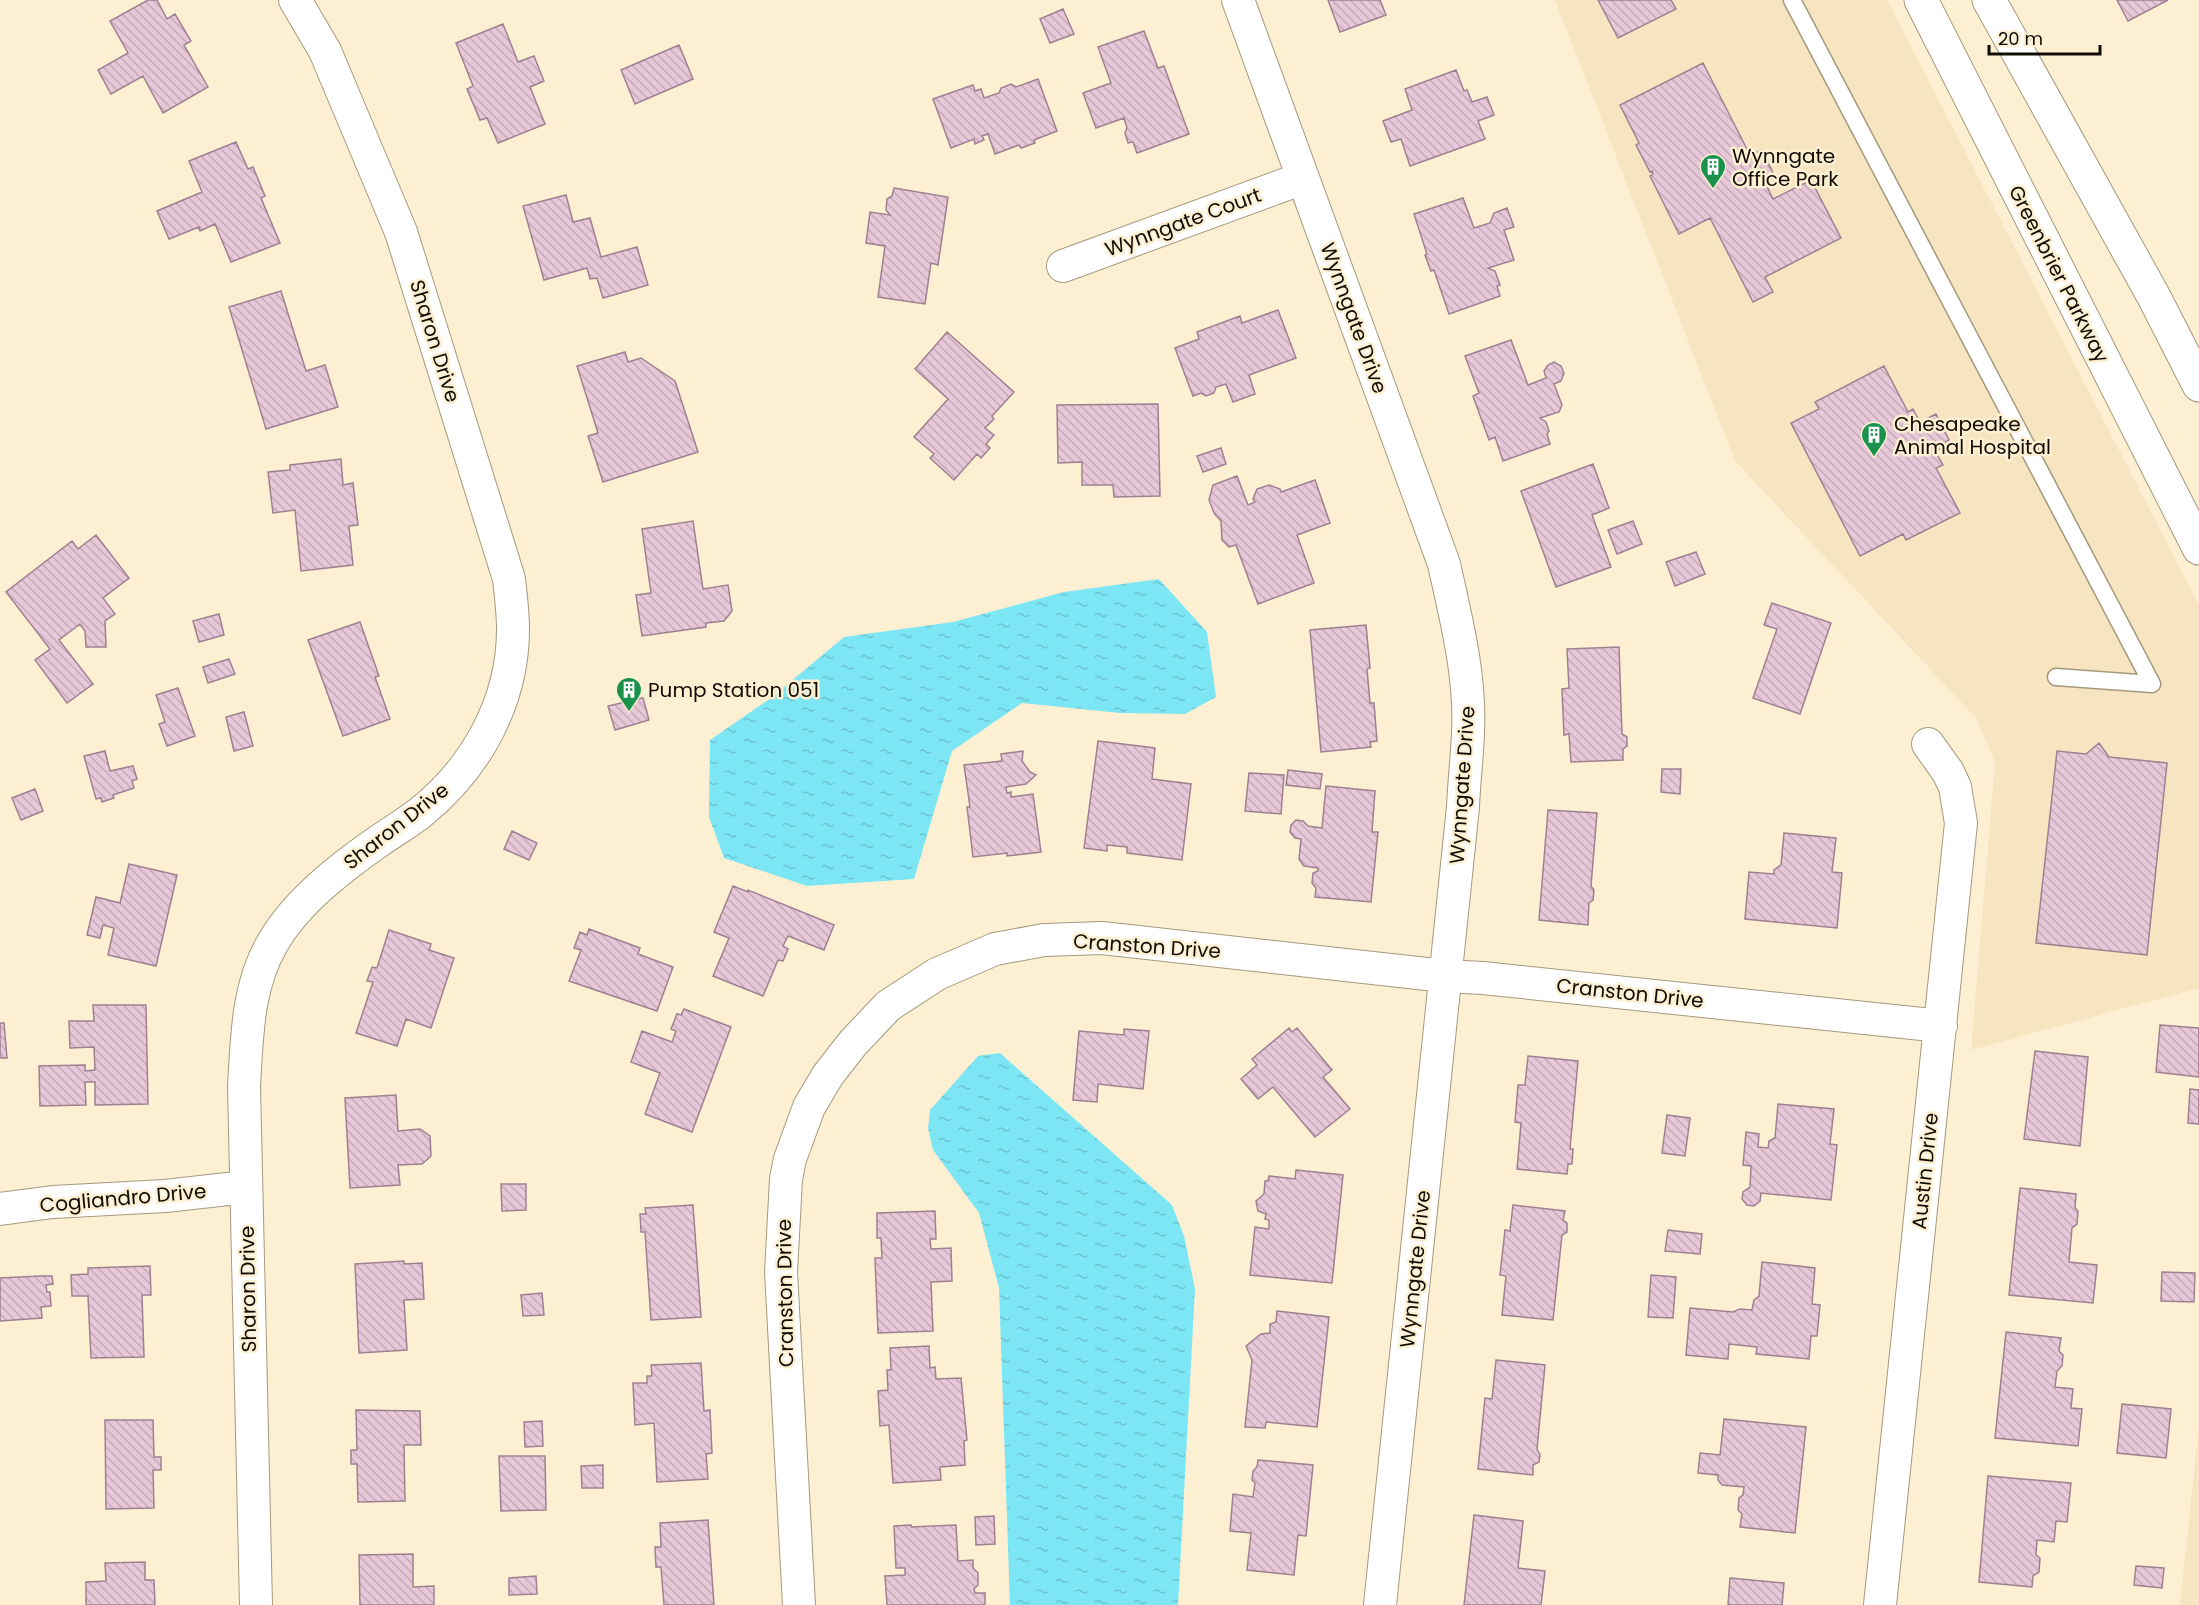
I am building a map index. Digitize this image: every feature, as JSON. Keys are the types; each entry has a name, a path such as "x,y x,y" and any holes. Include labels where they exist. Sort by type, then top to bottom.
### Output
{"main road":[{"name":"Greenbrier Parkway","path":"1921,0 2199,548"},
{"path":"1989,0 2154,297 2199,385"}],"street":[{"name":"Sharon Drive","path":"256,1605 244,1086 249,1019 258,972 272,944 288,921 318,888 353,859 420,812 462,770 482,744 503,699 513,629 509,579 401,232 326,51 295,0"},
{"name":"Wynngate Drive","path":"1238,0 1444,564 1461,639 1467,695 1468,733 1463,807 1380,1605"},
{"name":"Wynngate Court","path":"1063,266 1303,178"},
{"name":"Austin Drive","path":"1880,1605 1961,823 1956,787 1929,744"},
{"name":"Cranston Drive","path":"800,1605 781,1272 786,1179 790,1159 809,1107 828,1075 853,1043 888,1006 937,974 995,949 1044,940 1102,938 1445,976 1483,978 1941,1026"},
{"name":"Cogliandro Drive","path":"0,1209 53,1202 165,1196 246,1187"}],"lane":[{"path":"1792,0 2152,684 2056,677"}],"shaded area":[{"path":"1555,0 1887,0 2199,605 2199,988 1971,1050 1995,762 1976,718 1735,461"},
{"path":"2199,1426 2199,1605 2180,1605"}],"water":[{"path":"1159,579 1207,632 1216,697 1185,714 1120,713 1022,703 952,751 914,879 807,886 724,858 709,817 710,740 771,698 844,637 953,622 1064,592"},
{"path":"1000,1053 1172,1205 1184,1236 1195,1289 1178,1605 1010,1605 999,1288 979,1213 933,1150 928,1128 930,1110 978,1056"}],"building":[{"path":"148,0 157,0 167,19 175,14 191,41 184,45 208,87 163,113 143,76 111,94 98,70 128,53 110,21"},
{"path":"1328,0 1380,0 1386,15 1340,32"},
{"path":"1598,0 1671,0 1676,9 1618,38"},
{"path":"2117,0 2168,0 2128,21"},
{"path":"1063,9 1074,34 1050,43 1040,19"},
{"path":"503,24 518,62 534,56 544,81 530,87 545,124 498,143 487,118 480,120 467,89 473,86 456,43"},
{"path":"1144,31 1158,68 1164,66 1189,134 1137,153 1133,142 1128,143 1124,118 1096,128 1083,93 1111,83 1098,47"},
{"path":"679,45 693,79 635,104 621,70"},
{"name":"Wynngate Office Park","path":"1703,63 1750,155 1762,150 1774,175 1764,180 1773,199 1811,180 1841,238 1765,277 1773,292 1753,302 1710,218 1679,234 1650,176 1653,174 1652,171 1650,172 1636,145 1639,143 1620,105"},
{"path":"1456,70 1464,91 1467,90 1472,102 1487,97 1494,115 1478,121 1485,139 1410,166 1401,139 1391,142 1383,121 1412,110 1405,89"},
{"path":"1038,79 1057,131 1034,140 1035,143 1021,148 1019,145 995,154 988,134 982,136 984,140 975,144 974,139 951,148 933,99 973,85 975,91 981,89 984,98 999,93 1001,88 1011,84 1016,87"},
{"path":"236,142 248,169 253,167 265,196 261,198 280,243 231,262 215,224 200,231 199,227 169,239 157,211 202,192 189,161"},
{"path":"894,188 948,197 938,265 931,263 925,304 878,297 885,246 866,243 870,212 890,215 886,210 887,199 892,196"},
{"path":"566,195 573,222 590,218 601,257 637,247 648,285 603,298 597,278 590,279 587,268 544,280 523,206"},
{"path":"1463,198 1474,228 1490,223 1494,213 1507,208 1514,227 1504,230 1514,260 1488,268 1495,271 1500,285 1497,286 1500,296 1449,314 1434,270 1431,271 1425,255 1427,254 1414,214"},
{"path":"281,291 306,371 325,365 338,407 266,429 229,307"},
{"path":"1278,310 1296,358 1249,375 1255,394 1233,402 1226,384 1216,387 1214,393 1206,396 1201,393 1193,396 1175,348 1199,339 1197,332 1240,316 1242,323"},
{"path":"947,332 1014,392 992,416 994,419 985,428 994,435 986,444 990,448 981,458 977,454 954,480 930,458 934,454 914,437 948,399 915,369"},
{"path":"1511,340 1528,385 1546,378 1544,371 1548,365 1554,362 1561,366 1564,373 1561,381 1554,384 1562,405 1559,412 1540,418 1546,422 1550,444 1503,461 1495,437 1489,440 1473,396 1479,393 1465,356"},
{"path":"625,352 628,362 641,358 675,381 698,452 603,482 588,436 598,433 577,366"},
{"name":"Chesapeake Animal Hospital","path":"1884,366 1908,412 1913,409 1920,422 1936,414 1949,440 1944,443 1946,446 1935,451 1943,465 1936,468 1960,513 1906,540 1903,534 1860,556 1791,423 1819,409 1815,402"},
{"path":"1158,404 1160,496 1114,497 1113,485 1082,485 1082,462 1058,463 1057,405"},
{"path":"1221,448 1226,464 1203,472 1197,456"},
{"path":"341,459 343,485 353,483 358,525 349,526 353,565 301,571 295,510 273,513 268,472 290,470 290,465"},
{"path":"1593,464 1609,508 1592,515 1611,567 1556,587 1521,491"},
{"path":"1237,476 1248,505 1255,502 1253,499 1257,489 1269,485 1280,489 1281,492 1315,480 1330,523 1297,535 1314,583 1258,604 1236,545 1229,547 1222,540 1221,521 1214,513 1209,500 1213,485"},
{"path":"693,521 703,589 728,585 732,611 724,621 706,623 706,627 642,636 636,595 651,593 642,529"},
{"path":"1633,521 1642,544 1617,554 1608,530"},
{"path":"96,535 129,578 103,598 115,614 105,621 106,647 86,647 85,631 80,624 59,640 93,684 67,703 35,660 50,649 6,592 72,541 78,549"},
{"path":"1696,552 1705,574 1675,586 1666,562"},
{"path":"1772,603 1831,623 1800,714 1753,698 1777,629 1764,625"},
{"path":"219,614 224,635 199,642 193,621"},
{"path":"360,622 379,676 375,677 390,719 343,736 308,640"},
{"path":"1366,625 1370,703 1374,703 1377,741 1370,742 1371,747 1321,752 1310,630"},
{"path":"1619,647 1622,734 1627,737 1627,746 1623,749 1623,760 1571,762 1569,734 1564,735 1562,689 1569,688 1567,649"},
{"path":"229,659 235,674 208,683 203,667"},
{"path":"178,688 195,736 167,746 159,724 165,722 156,695"},
{"name":"Pump Station 051","path":"643,698 649,720 615,730 608,706"},
{"path":"244,712 253,746 234,751 226,717"},
{"path":"1098,741 1155,748 1152,779 1191,784 1182,860 1127,853 1127,847 1107,845 1107,851 1084,848"},
{"path":"2099,743 2109,757 2167,763 2147,955 2036,943 2057,751 2086,754"},
{"path":"105,751 110,771 133,766 137,779 132,781 134,788 113,795 114,798 102,802 101,798 96,799 84,756"},
{"path":"1023,751 1022,761 1030,772 1036,775 1026,784 1006,787 1007,793 1011,792 1011,797 1033,794 1041,852 973,857 967,807 970,807 964,765 1002,761 1001,754"},
{"path":"1662,769 1681,769 1680,794 1661,792"},
{"path":"1288,770 1322,774 1320,789 1286,785"},
{"path":"1249,773 1284,775 1281,814 1245,811"},
{"path":"1326,786 1375,791 1372,832 1378,832 1371,902 1315,897 1316,888 1312,883 1313,873 1318,871 1318,868 1304,866 1299,859 1301,839 1295,838 1290,832 1291,825 1296,820 1303,821 1308,826 1322,828"},
{"path":"35,789 43,811 21,820 12,798"},
{"path":"1548,810 1597,813 1591,886 1594,890 1593,900 1589,903 1588,925 1539,920"},
{"path":"512,831 537,843 529,860 504,849"},
{"path":"1784,833 1836,838 1832,872 1842,873 1837,928 1745,919 1749,872 1774,874 1774,870 1781,865"},
{"path":"129,864 177,875 156,966 108,955 114,928 103,925 100,938 87,935 96,897 120,903"},
{"path":"733,886 834,925 824,950 788,936 783,946 788,949 783,961 778,960 763,996 713,976 729,938 714,932"},
{"path":"589,929 640,948 638,954 673,967 657,1011 569,981 581,950 574,948 580,932 587,935"},
{"path":"389,930 431,944 429,950 454,958 431,1028 406,1019 397,1046 356,1033 373,982 367,981 372,967 377,968"},
{"path":"93,1005 146,1005 148,1104 95,1105 95,1082 85,1082 86,1105 40,1106 39,1066 85,1065 85,1071 95,1070 94,1047 70,1048 69,1021 94,1021"},
{"path":"684,1009 731,1027 692,1132 645,1114 660,1073 631,1062 642,1031 672,1042 676,1031 671,1029 677,1014 681,1015"},
{"path":"0,1023 4,1023 7,1058 0,1058"},
{"path":"2160,1025 2199,1028 2199,1077 2156,1072"},
{"path":"1289,1028 1292,1032 1297,1028 1332,1070 1323,1077 1350,1109 1315,1137 1273,1087 1258,1099 1241,1079 1257,1065 1252,1059"},
{"path":"1124,1029 1149,1031 1143,1089 1098,1084 1097,1102 1073,1100 1079,1031 1124,1035"},
{"path":"2035,1051 2088,1057 2080,1146 2024,1139"},
{"path":"1528,1056 1578,1061 1570,1149 1573,1149 1572,1164 1568,1164 1567,1174 1517,1169 1521,1123 1515,1122 1518,1085 1525,1085"},
{"path":"2190,1089 2199,1090 2199,1124 2188,1123"},
{"path":"396,1095 398,1131 420,1129 430,1136 431,1156 422,1164 398,1165 400,1185 350,1188 345,1098"},
{"path":"1778,1104 1834,1109 1830,1144 1837,1145 1831,1200 1761,1193 1760,1201 1754,1206 1747,1205 1742,1199 1743,1192 1750,1187 1751,1166 1743,1165 1746,1132 1759,1134 1758,1147 1768,1148 1769,1141 1775,1138"},
{"path":"1667,1115 1690,1118 1685,1156 1662,1153"},
{"path":"1296,1170 1343,1175 1332,1283 1250,1275 1255,1227 1269,1229 1269,1220 1265,1219 1266,1214 1258,1211 1256,1201 1264,1194 1265,1181 1268,1181 1269,1176 1295,1179"},
{"path":"501,1184 526,1184 526,1210 502,1211"},
{"path":"2020,1188 2076,1194 2077,1224 2072,1228 2069,1262 2097,1265 2093,1303 2009,1295"},
{"path":"693,1205 701,1317 651,1320 645,1232 641,1232 640,1214 646,1214 645,1208"},
{"path":"1513,1205 1565,1211 1563,1220 1567,1223 1567,1232 1562,1235 1553,1320 1502,1315 1506,1276 1500,1275 1505,1230 1510,1231"},
{"path":"935,1211 936,1239 930,1239 931,1249 951,1248 952,1281 931,1282 933,1331 878,1333 875,1258 882,1258 881,1238 877,1238 877,1213"},
{"path":"1668,1230 1702,1234 1700,1254 1665,1251"},
{"path":"404,1261 404,1264 422,1263 424,1299 404,1300 407,1350 359,1353 355,1264"},
{"path":"1762,1262 1815,1268 1812,1304 1820,1305 1817,1336 1811,1336 1809,1359 1756,1354 1757,1347 1729,1344 1728,1359 1686,1355 1690,1308 1733,1312 1740,1309 1752,1310 1754,1300 1759,1296"},
{"path":"150,1266 151,1295 142,1295 144,1357 91,1358 88,1296 72,1296 71,1275 88,1274 88,1268"},
{"path":"2162,1272 2195,1273 2194,1302 2161,1301"},
{"path":"1651,1275 1676,1277 1673,1318 1648,1317"},
{"path":"52,1276 53,1284 46,1285 47,1292 50,1292 51,1306 41,1307 42,1318 0,1321 0,1278"},
{"path":"542,1293 544,1315 523,1316 521,1295"},
{"path":"1277,1311 1329,1317 1317,1427 1266,1422 1265,1428 1245,1427 1252,1360 1246,1346 1261,1334 1270,1333 1270,1324 1276,1322"},
{"path":"2006,1332 2061,1338 2059,1351 2063,1355 2062,1366 2057,1371 2055,1387 2073,1389 2071,1408 2082,1409 2078,1446 1995,1438"},
{"path":"929,1346 930,1368 935,1367 936,1379 961,1378 967,1440 964,1441 965,1465 940,1467 941,1480 893,1483 889,1425 880,1426 878,1391 888,1390 887,1370 891,1370 890,1348"},
{"path":"1496,1360 1545,1365 1537,1449 1540,1455 1539,1462 1533,1465 1533,1475 1478,1469 1485,1398 1492,1399"},
{"path":"701,1363 704,1411 710,1410 712,1453 706,1454 708,1479 657,1482 654,1423 635,1425 633,1383 647,1383 647,1376 652,1376 651,1365"},
{"path":"2122,1404 2171,1409 2166,1458 2117,1453"},
{"path":"356,1410 420,1411 421,1445 404,1445 405,1501 358,1502 357,1464 351,1464 351,1450 357,1450"},
{"path":"1724,1419 1806,1427 1795,1533 1740,1527 1742,1514 1738,1510 1739,1498 1743,1495 1744,1487 1722,1485 1718,1480 1718,1475 1698,1473 1700,1453 1720,1455"},
{"path":"105,1420 153,1420 154,1457 161,1457 161,1470 153,1470 154,1508 106,1509"},
{"path":"542,1421 543,1446 525,1447 524,1422"},
{"path":"499,1456 545,1456 546,1510 501,1511"},
{"path":"1258,1460 1313,1465 1306,1536 1298,1535 1294,1575 1247,1570 1251,1533 1230,1531 1233,1494 1253,1497 1255,1483 1252,1480 1253,1471 1257,1467"},
{"path":"603,1465 603,1488 582,1488 581,1466"},
{"path":"1988,1476 2071,1483 2067,1522 2056,1521 2054,1542 2037,1540 2036,1555 2040,1558 2039,1572 2033,1576 2032,1587 1979,1582"},
{"path":"1474,1515 1523,1521 1518,1568 1545,1571 1541,1605 1464,1605"},
{"path":"994,1516 995,1544 976,1545 975,1517"},
{"path":"708,1520 714,1605 664,1605 661,1567 656,1567 655,1547 661,1547 660,1523"},
{"path":"911,1525 911,1527 956,1525 958,1561 973,1560 973,1568 978,1573 975,1593 985,1593 985,1605 887,1605 885,1576 905,1575 905,1568 896,1568 894,1526"},
{"path":"413,1554 413,1587 434,1586 434,1605 360,1605 359,1555"},
{"path":"145,1562 145,1580 154,1580 155,1605 86,1605 86,1582 106,1581 105,1563"},
{"path":"2136,1566 2164,1568 2162,1588 2134,1585"},
{"path":"536,1576 537,1594 509,1595 509,1578"},
{"path":"1730,1578 1784,1583 1782,1605 1728,1605"}],"place":[{"name":"Wynngate Office Park","path":"1713,190"},
{"name":"Chesapeake Animal Hospital","path":"1874,458"},
{"name":"Pump Station 051","path":"629,713"}]}
